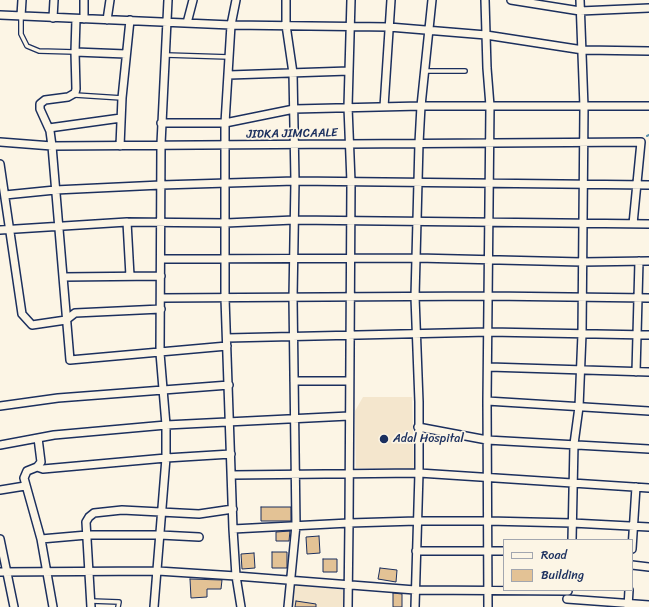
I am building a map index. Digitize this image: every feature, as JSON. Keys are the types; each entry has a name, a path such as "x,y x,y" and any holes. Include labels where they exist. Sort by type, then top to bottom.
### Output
{"street":[{"path":"21,16 22,0"},
{"path":"53,18 54,0"},
{"path":"84,0 84,19"},
{"path":"106,20 110,0"},
{"path":"154,607 166,458 164,389 160,353 160,309 161,144 164,54 168,0"},
{"path":"188,23 193,0"},
{"path":"236,0 231,25 225,123 225,298 232,454 233,529 236,576 241,607"},
{"path":"286,0 286,25 293,73 295,144 293,298 296,525 292,580 288,607"},
{"path":"348,607 351,182 348,107 351,0"},
{"path":"384,106 392,0"},
{"path":"415,607 419,472 415,297 419,143 421,106 432,0"},
{"path":"485,0 490,106 488,260 489,367 487,440 488,607"},
{"path":"511,0 580,11 649,8"},
{"path":"572,539 574,444 579,407 582,334 581,296 584,183 584,106 580,0"},
{"path":"0,15 231,25 350,25 390,27 486,35 583,50 649,51"},
{"path":"76,19 76,89 73,94 68,97 52,98 40,104 42,114 49,128 52,146 70,360 227,346"},
{"path":"120,146 122,98 130,20"},
{"path":"75,52 126,54"},
{"path":"229,75 349,71"},
{"path":"162,123 225,123 294,109 348,107 649,106"},
{"path":"49,128 121,118"},
{"name":"JIDKA JIMCAALE","path":"0,142 52,146 120,146 161,144 225,146 295,144 641,142 636,185"},
{"path":"0,164 22,314 32,325 66,320 75,313 160,309"},
{"path":"3,192 295,181 584,183 649,185"},
{"path":"633,224 636,185"},
{"path":"0,230 127,222 226,223 294,220 583,222 649,224"},
{"path":"127,222 130,276"},
{"path":"161,259 417,258 582,262 649,261"},
{"path":"636,372 639,261"},
{"path":"63,277 161,276"},
{"path":"161,298 489,296 649,298"},
{"path":"227,338 416,335 489,332 649,335"},
{"path":"489,367 649,372"},
{"path":"294,381 349,381"},
{"path":"0,406 58,398 229,385"},
{"path":"488,401 649,412"},
{"path":"0,445 54,435 166,425 349,416"},
{"path":"418,427 487,440 649,449"},
{"path":"38,438 41,462 37,467 27,471 24,478 41,539 53,607"},
{"path":"37,467 43,469 166,458 232,454"},
{"path":"232,475 419,472 649,488"},
{"path":"0,490 26,486"},
{"path":"633,539 636,486"},
{"path":"91,604 86,522 94,513 122,510 199,514 233,509"},
{"path":"233,529 296,525 417,521 572,522 649,526"},
{"path":"41,539 87,535 160,535 199,537"},
{"path":"0,539 14,607"},
{"path":"416,551 503,552"},
{"path":"633,565 649,567"},
{"path":"0,572 47,573 158,571 415,590 488,592 528,591"},
{"path":"568,591 566,603 628,606 649,605"},
{"path":"628,606 629,591"}],"lane":[{"path":"21,16 20,34 27,46 39,50 75,52"},
{"path":"164,54 229,57"},
{"path":"425,71 465,71"},
{"path":"73,94 122,98"},
{"path":"91,604 119,602 118,607"}],"shaded area":[{"name":"Adal Hospital","path":"363,397 412,397 414,469 356,468 355,411"},
{"path":"295,585 344,590 344,607 292,607"}],"building":[{"path":"261,507 291,507 291,521 261,521"},
{"path":"290,531 289,541 276,541 276,532"},
{"path":"319,536 320,553 307,554 306,537"},
{"path":"272,552 287,552 287,568 272,568"},
{"path":"254,553 255,568 242,569 241,554"},
{"path":"323,559 337,559 337,572 323,572"},
{"path":"380,568 397,570 396,582 378,579"},
{"path":"190,579 222,580 221,589 207,589 207,597 191,598"},
{"path":"393,593 402,594 402,607 393,607"},
{"path":"296,601 316,604 316,607 295,607"}],"place":[{"name":"Adal Hospital","path":"384,439"}]}
